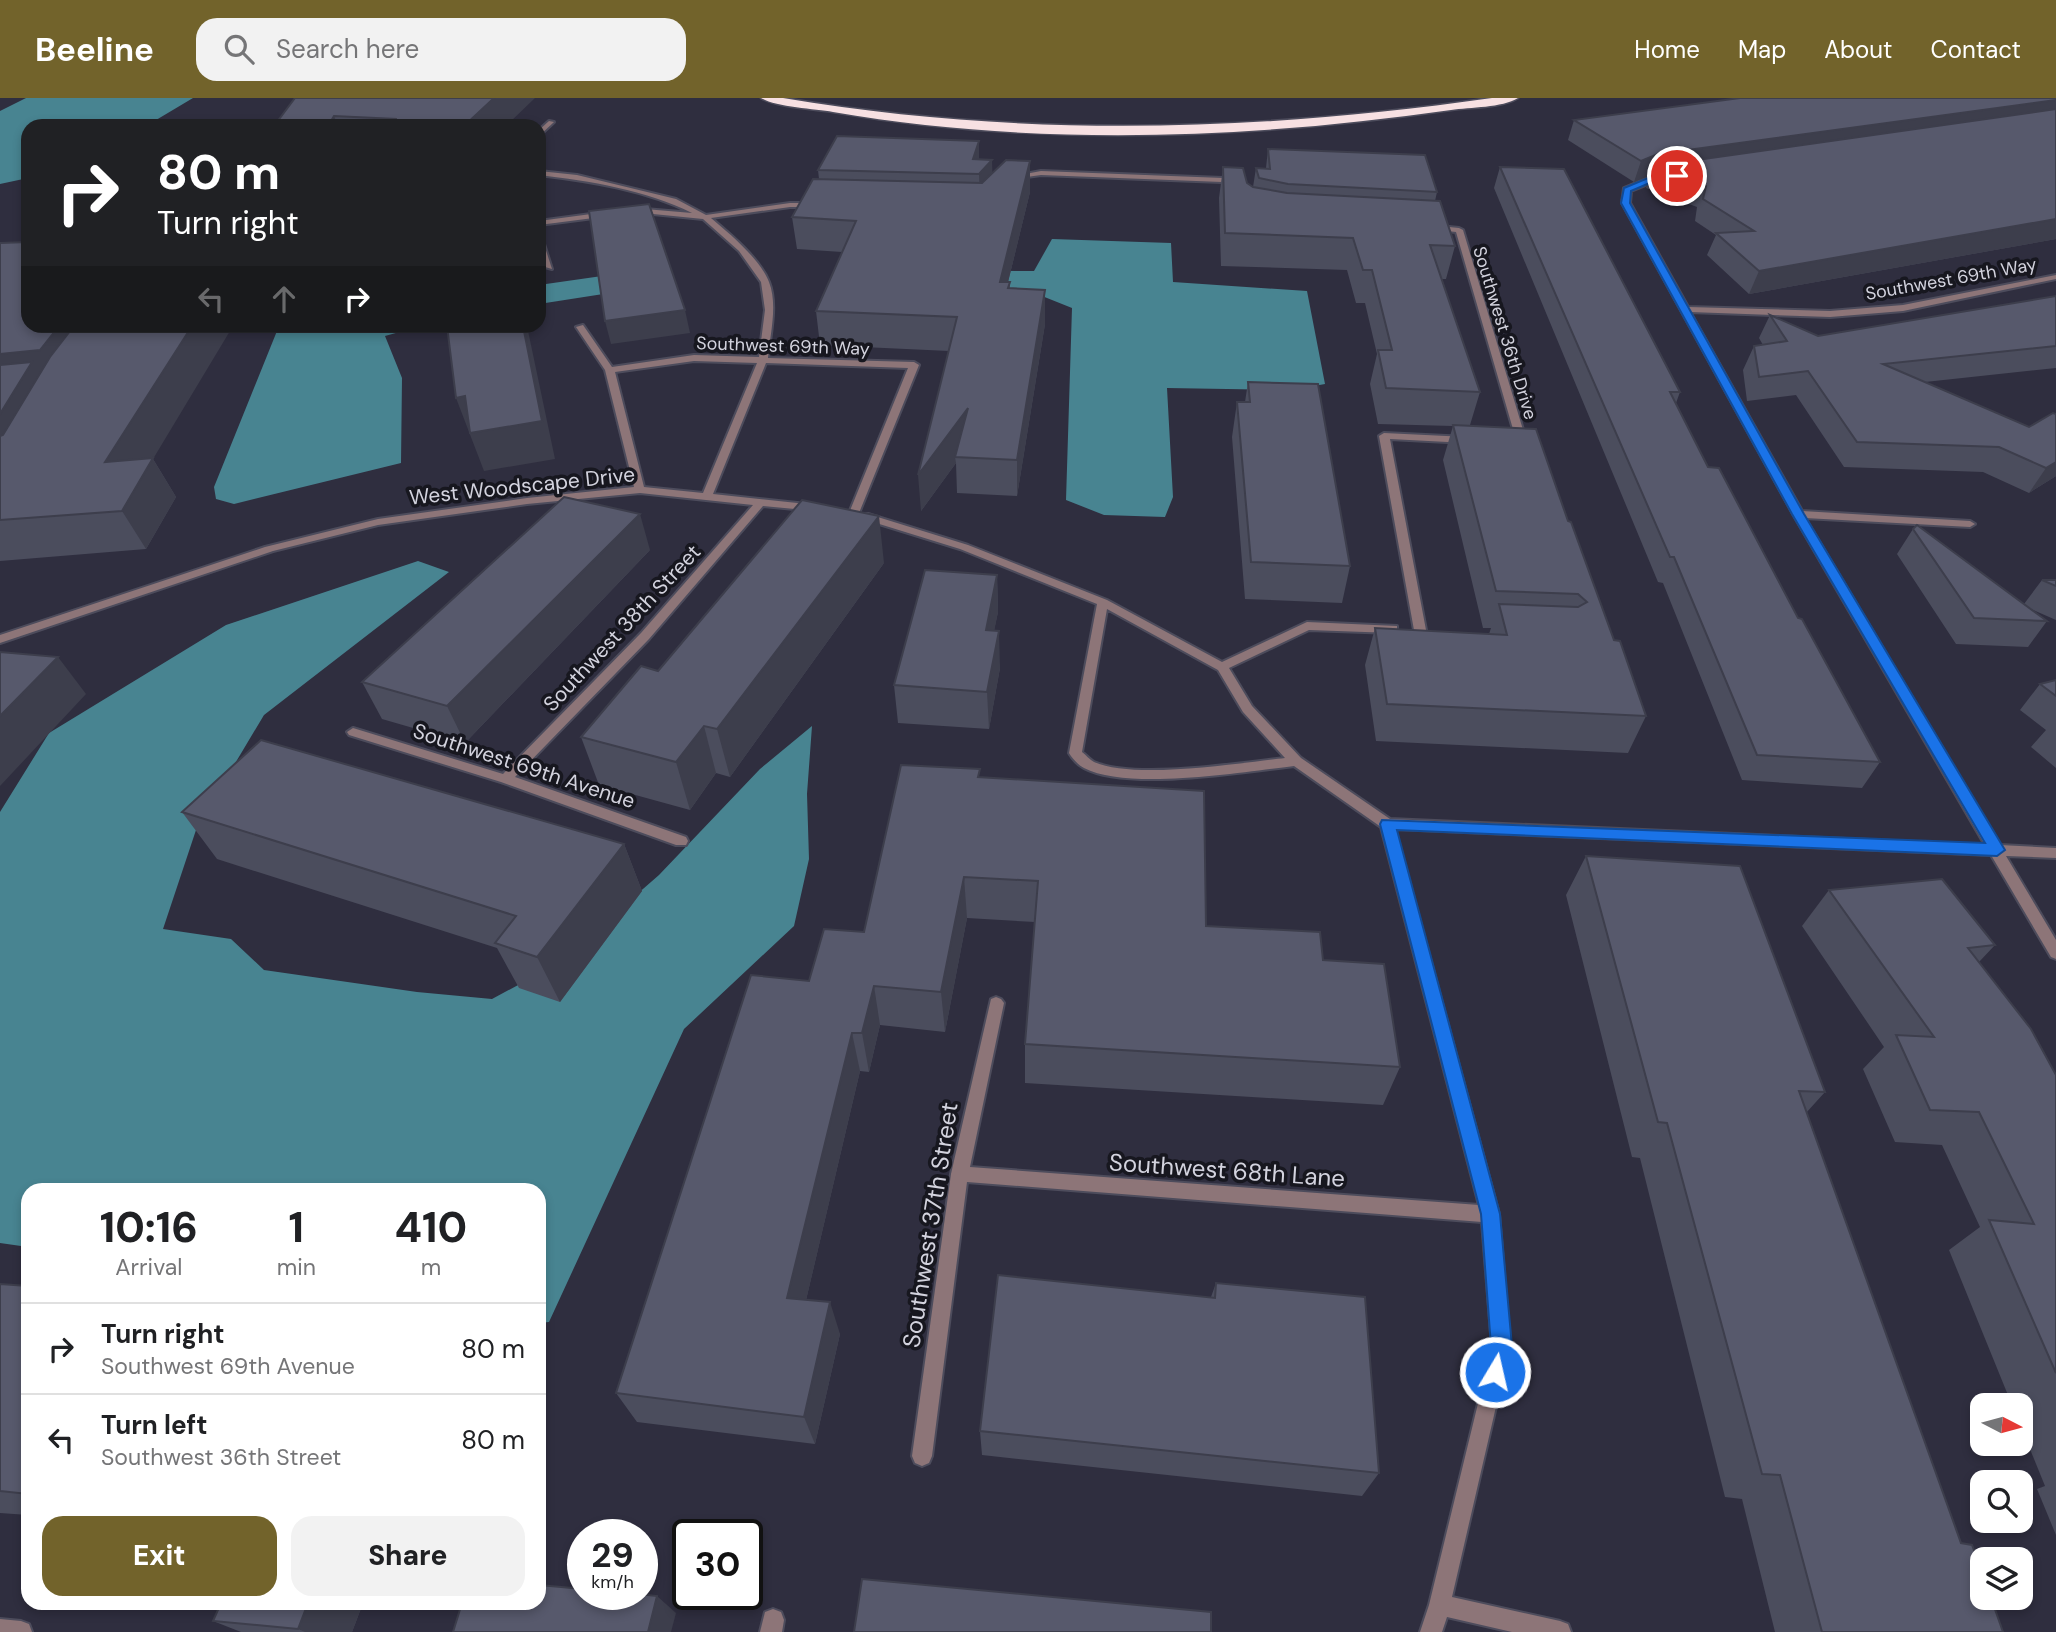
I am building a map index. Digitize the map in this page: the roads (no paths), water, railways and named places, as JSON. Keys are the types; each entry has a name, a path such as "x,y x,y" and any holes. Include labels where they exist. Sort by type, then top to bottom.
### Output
{"highway":[{"path":"765,98 932,121 1116,130 1320,123 1415,113 1513,98"}],"street":[{"path":"546,127 551,122"},
{"path":"1006,185 1013,177 1041,173 1223,180 1241,189 1245,202"},
{"path":"546,174 577,177 647,194 673,201 705,216 743,249 765,282 769,310 763,360 707,496"},
{"path":"1678,176 1651,180 1627,190 1626,203 1798,514 2056,953"},
{"path":"546,222 633,210 705,216 790,205 832,206"},
{"name":"Southwest 36th Drive","path":"1426,226 1459,230 1522,444 1508,443"},
{"path":"546,259 549,267"},
{"name":"Southwest 69th Way","path":"1684,309 1830,314 1903,308 2056,276"},
{"path":"580,327 610,370 640,490"},
{"name":"Southwest 69th Way","path":"610,370 694,358 914,366 854,513"},
{"path":"1222,667 1307,626 1427,631 1384,436 1480,441"},
{"name":"West Woodscape Drive","path":"0,639 269,549 378,522 527,501 640,490 828,509"},
{"name":"Southwest 38th Street","path":"506,779 645,636 762,501"},
{"path":"841,511 964,547 1103,602 1222,667 1247,709 1296,761 1387,824 2056,853"},
{"path":"1798,514 1970,524"},
{"path":"1103,602 1075,753 1079,761 1090,767 1164,775 1296,761"},
{"name":"Southwest 69th Avenue","path":"353,733 506,779 681,841"},
{"path":"1387,824 1490,1214 1501,1346 1440,1605 1431,1632"},
{"name":"Southwest 37th Street","path":"922,1456 960,1174 996,1003"},
{"name":"Southwest 68th Lane","path":"960,1174 1490,1214"},
{"path":"1440,1605 1560,1632"},
{"path":"0,1630 21,1632"}],"water":[{"path":"26,98 193,98 158,119 21,119 21,180 0,184 0,111"},
{"path":"1052,239 1171,243 1173,282 1307,291 1325,384 1292,390 1167,388 1173,497 1165,517 1104,515 1066,500 1072,308 1042,296 877,270 1034,271"},
{"path":"637,271 629,290 546,303 546,284"},
{"path":"276,333 396,333 385,336 402,378 401,463 234,504 216,499 214,487"},
{"path":"418,561 449,572 264,715 197,827 163,929 231,939 264,970 417,992 492,999 557,964 659,875 760,769 812,726 807,794 809,859 794,926 684,1029 549,1322 546,1322 546,1183 21,1183 21,1246 0,1243 0,812 49,733 226,625"}]}
